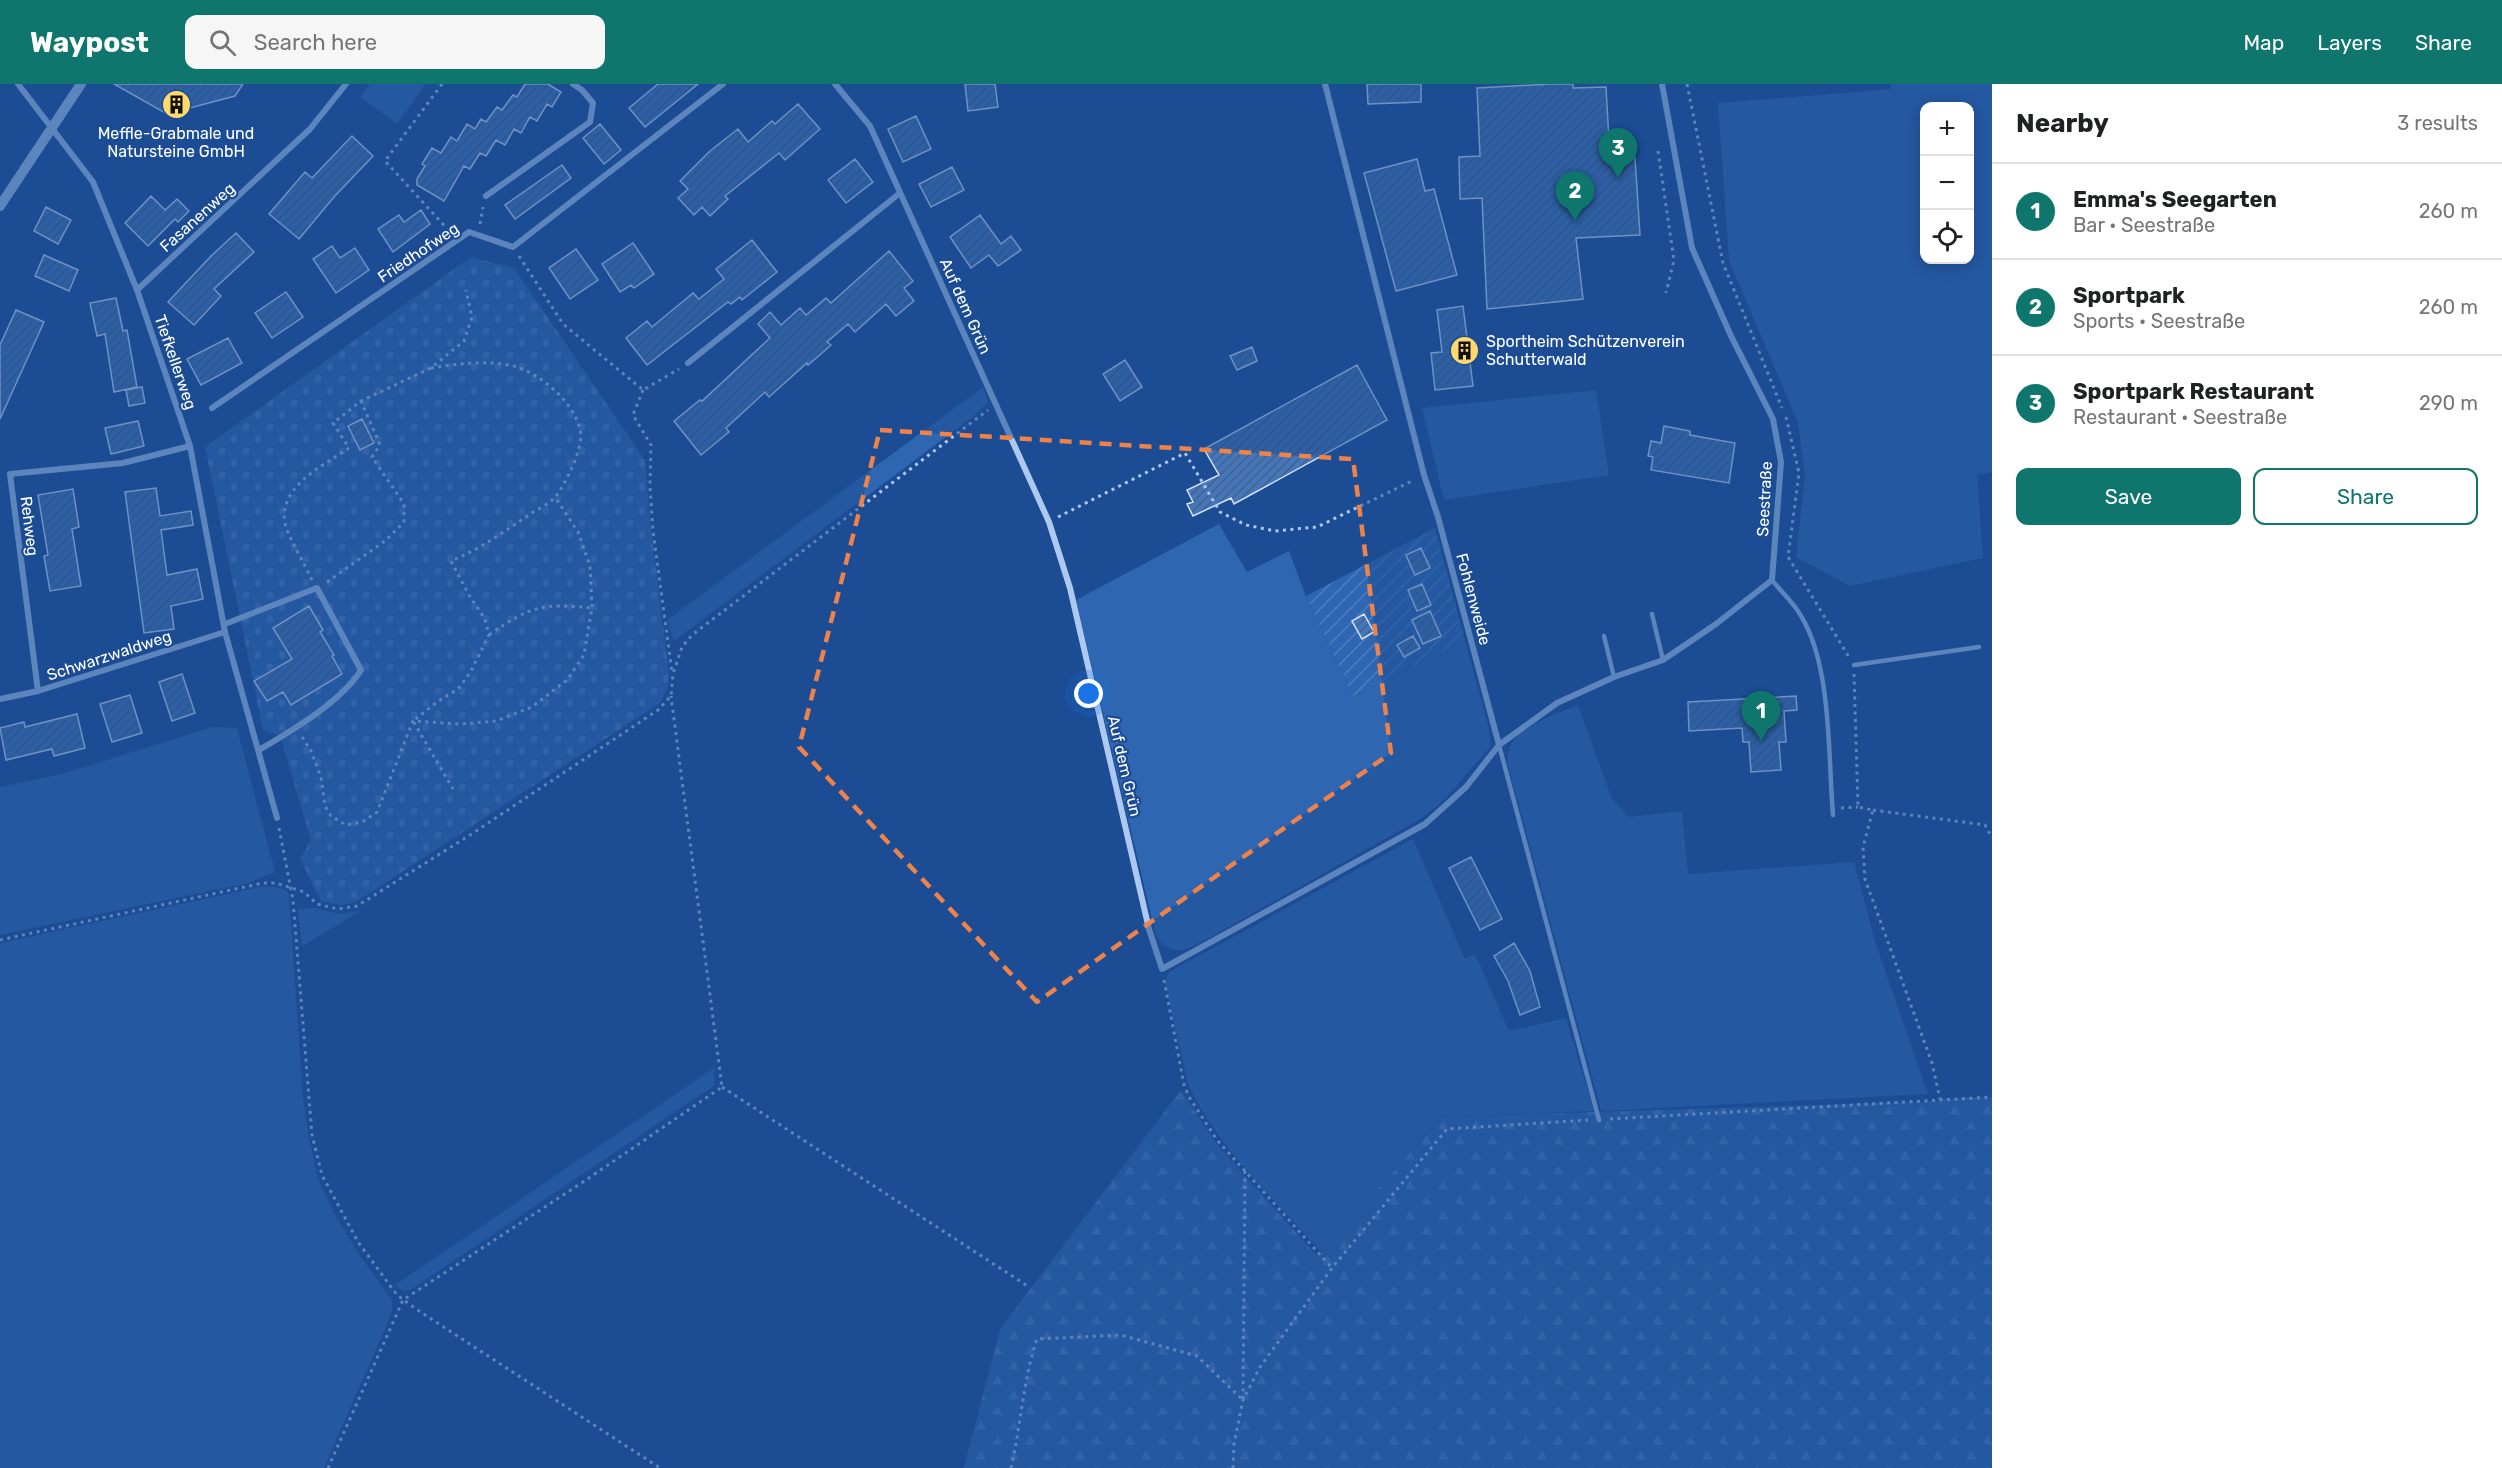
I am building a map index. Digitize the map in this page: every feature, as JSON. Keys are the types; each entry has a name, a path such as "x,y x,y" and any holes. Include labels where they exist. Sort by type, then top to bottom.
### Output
{"street":[{"path":"0,206 81,84"},
{"name":"Fasanenweg","path":"137,290 310,129 346,84"},
{"path":"486,196 590,122 593,103 582,90 573,84"},
{"path":"513,247 723,84"},
{"name":"Auf dem Grün","path":"835,84 870,126 1049,522 1070,588 1149,929 1162,969"},
{"name":"Fohlenweide","path":"1325,84 1424,476 1438,517 1499,745"},
{"name":"Seestraße","path":"1662,84 1692,248 1731,336 1773,419 1781,462 1772,580"},
{"name":"Tiefkellerweg","path":"23,86 93,182 137,290 190,446 225,632 277,818"},
{"path":"688,363 900,193"},
{"name":"Friedhofweg","path":"212,408 469,232 513,247"},
{"name":"Rehweg","path":"38,691 10,474 123,463 190,446"},
{"path":"1162,969 1425,824 1466,787 1499,745 1557,703 1614,677 1663,660 1716,624 1772,580"},
{"path":"225,624 317,588 362,670 354,682 296,728 259,750"},
{"name":"Schwarzwaldweg","path":"0,699 38,691 225,632"}],"lane":[{"path":"1772,580 1801,616 1814,647 1824,690 1833,815"},
{"path":"1652,614 1663,660"},
{"path":"1604,636 1614,677"},
{"path":"1854,665 1979,647"},
{"name":"Fohlenweide","path":"1499,745 1599,1120"}],"path":[{"path":"442,84 385,161 457,240"},
{"path":"1687,84 1723,263 1788,423 1798,473 1788,557 1854,665 1858,807"},
{"path":"1658,151 1674,260 1666,293"},
{"path":"477,235 486,196"},
{"path":"513,247 563,324 643,390"},
{"path":"361,401 380,445 372,458 404,504 404,522 385,541 317,588 286,528 285,510 291,493 300,481 349,448 333,423 361,401 430,368 464,341 472,317 466,290"},
{"path":"430,368 455,364 490,363 516,367 539,378 563,396 581,430 575,465 555,497 476,550 451,561 485,619 489,636"},
{"path":"688,363 643,390 633,415 651,445 650,486 653,531 673,674 671,696 722,1087 1029,1287"},
{"path":"673,674 682,647 692,635 994,404"},
{"path":"1049,522 1185,453 1220,512 1246,525 1275,531 1317,527 1424,476"},
{"path":"413,721 460,724 496,721 532,707 567,680 584,656 592,608 590,566 579,532 555,497"},
{"path":"296,728 311,751 321,777 325,806 331,816 346,825 362,822 377,812 413,721 458,689 470,673 489,636 524,612 548,605 592,608"},
{"path":"0,940 263,883 289,886 304,891 317,904 338,909 357,906 563,774 657,710 671,696"},
{"path":"413,721 453,789"},
{"path":"1833,808 1858,807 1991,825"},
{"path":"1873,810 1863,847 1865,879 1932,1063 1940,1099"},
{"path":"277,818 293,900 312,1135 322,1175 358,1242 397,1295 660,1468"},
{"path":"1985,825 1992,838"},
{"path":"1162,969 1184,1085 1189,1097 1217,1140 1332,1268"},
{"path":"328,1468 404,1300 722,1087"},
{"path":"1243,1401 1260,1367 1332,1268 1447,1129 1992,1097"},
{"path":"1233,1468 1234,1444 1243,1401 1245,1171"},
{"path":"1011,1468 1019,1433 1028,1365 1037,1339 1121,1335 1197,1356 1243,1401"}],"highlighted area":[{"path":"880,430 1353,459 1391,753 1037,1002 799,747"}],"green space":[{"path":"370,84 425,85 397,124 360,97"},
{"path":"1890,84 1992,84 1992,472 1977,475 1983,558 1850,586 1796,557 1805,475 1798,423 1729,260 1718,103 1891,89"},
{"path":"471,257 514,268 645,460 669,673 668,687 660,703 356,902 340,905 321,901 300,859 311,840 280,736 263,730 205,447"},
{"path":"983,387 988,402 979,412 674,641 667,620"},
{"path":"1596,390 1609,475 1444,500 1422,408"},
{"path":"1219,524 1247,572 1289,551 1306,596 1353,697 1465,640 1488,725 1491,746 1444,800 1422,818 1211,937 1189,948 1176,950 1163,944 1156,936 1076,600"},
{"path":"1435,528 1465,640 1353,697 1306,596"},
{"path":"1578,705 1612,799 1629,817 1682,811 1688,874 1854,862 1875,941 1928,1094 1601,1111 1507,761 1514,739 1521,733 1540,721"},
{"path":"212,727 237,728 275,872 248,883 0,935 0,787 66,773"},
{"path":"1413,839 1465,959 1475,954 1509,1031 1566,1018 1594,1111 1441,1117 1322,1253 1249,1173 1214,1129 1200,1107 1188,1084 1165,983 1171,971"},
{"path":"259,887 279,888 289,894 303,1099 318,1178 334,1213 358,1253 392,1300 392,1310 385,1329 324,1468 0,1468 0,943"},
{"path":"316,908 338,914 361,911 302,946 298,909"},
{"path":"715,1067 714,1086 410,1290 403,1291 395,1285"},
{"path":"1181,1090 1216,1143 1318,1257 1441,1117 1939,1101 1940,1099 1992,1097 1992,1468 964,1468 1000,1329"}],"building":[{"name":"Meffle-Grabmale und Natursteine GmbH","path":"114,84 243,84 235,96 167,114"},
{"path":"525,84 548,84 561,92 552,107 547,104 537,121 530,117 521,133 514,129 505,145 496,140 486,156 480,153 470,169 464,166 444,201 417,185 417,179 425,166 422,164 432,148 441,153 451,137 457,141 467,124 475,129 481,119 486,122 497,107 502,110 513,95 517,97"},
{"path":"658,84 698,84 645,127 629,108"},
{"path":"965,84 995,84 998,107 968,111"},
{"path":"1367,84 1421,84 1421,102 1368,104"},
{"path":"1573,84 1573,88 1606,87 1610,159 1635,158 1640,235 1576,238 1583,299 1487,309 1482,198 1460,199 1459,157 1480,156 1477,88"},
{"path":"798,104 820,129 785,160 779,153 725,196 728,199 710,216 702,207 694,215 678,198 688,189 680,181 710,151 738,129 748,142 772,121 775,124"},
{"path":"916,116 931,149 903,162 888,129"},
{"path":"600,124 621,150 604,164 583,138"},
{"path":"352,136 373,156 334,197 299,239 269,214 305,172 312,178"},
{"path":"855,159 873,182 846,203 828,180"},
{"path":"1417,159 1425,191 1434,189 1457,275 1396,291 1364,173"},
{"path":"562,165 571,178 515,219 505,205"},
{"path":"952,167 964,190 931,207 919,184"},
{"path":"151,196 165,210 177,199 189,211 178,222 175,219 148,246 125,223"},
{"path":"46,207 71,220 58,244 34,231"},
{"path":"421,210 430,224 393,252 378,229 399,215 404,222"},
{"path":"980,215 1001,244 1011,236 1021,250 998,266 989,255 971,268 950,237"},
{"path":"236,233 254,252 214,289 221,296 194,325 168,302"},
{"path":"752,240 777,272 742,300 740,297 731,304 728,302 647,365 626,338 647,321 652,327 693,293 699,299 724,279 716,269"},
{"path":"633,243 654,274 634,288 631,285 620,292 602,264"},
{"path":"332,246 340,258 355,248 369,270 336,293 313,259"},
{"path":"576,249 598,280 570,299 549,268"},
{"path":"889,251 913,281 904,288 914,301 896,316 886,304 855,332 848,324 827,342 831,345 769,397 765,392 726,428 729,432 701,455 674,421 700,400 702,401 770,338 758,324 770,312 781,325 800,308 806,315 826,298 831,303"},
{"path":"44,255 78,270 69,291 35,276"},
{"path":"286,292 303,317 272,338 255,313"},
{"path":"116,298 123,331 127,330 137,387 114,392 105,334 97,336 90,303"},
{"name":"Sportheim Schützenverein Schutterwald","path":"1463,306 1473,386 1435,390 1431,353 1442,352 1437,310"},
{"path":"16,310 44,322 0,419 0,345"},
{"path":"228,338 242,363 201,385 187,359"},
{"path":"1252,347 1257,361 1237,370 1230,356"},
{"path":"1125,360 1142,387 1120,401 1103,374"},
{"path":"1357,365 1387,420 1234,504 1231,498 1193,516 1187,504 1193,502 1187,490 1219,475 1204,449"},
{"path":"142,387 145,403 129,406 126,390"},
{"path":"362,419 374,443 360,450 348,426"},
{"path":"138,421 144,446 111,454 105,428"},
{"path":"1664,426 1690,431 1690,435 1735,443 1729,483 1651,470 1653,457 1648,456 1651,441 1661,443"},
{"path":"156,488 160,516 191,511 193,525 161,530 167,575 197,569 203,599 171,606 174,629 144,633 125,492"},
{"path":"73,489 79,527 72,529 81,586 50,591 44,556 48,555 38,495"},
{"path":"1421,548 1430,568 1415,575 1406,555"},
{"path":"1422,584 1431,605 1417,611 1408,590"},
{"path":"309,606 323,630 320,632 342,674 291,705 283,692 267,701 254,681 292,659 273,628"},
{"path":"1430,611 1441,636 1423,644 1412,620"},
{"path":"1364,614 1374,632 1362,639 1352,621"},
{"path":"1413,636 1420,648 1404,657 1397,645"},
{"path":"182,674 195,713 172,721 159,682"},
{"path":"130,695 142,733 112,742 100,704"},
{"path":"1796,696 1797,710 1784,711 1786,742 1779,742 1781,770 1751,772 1749,742 1743,742 1742,728 1689,731 1688,702"},
{"path":"77,714 85,748 54,756 52,749 6,760 0,728 24,722 25,727"},
{"path":"1471,857 1502,919 1480,930 1449,868"},
{"path":"1514,943 1530,971 1540,1007 1520,1015 1508,981 1494,956"}],"place":[{"name":"Meffle-Grabmale und Natursteine GmbH","path":"176,105"},
{"name":"Sportpark Restaurant","path":"1618,178"},
{"name":"Sportpark","path":"1575,221"},
{"name":"Sportheim Schützenverein Schutterwald","path":"1465,350"},
{"name":"Emma's Seegarten","path":"1761,741"}]}
